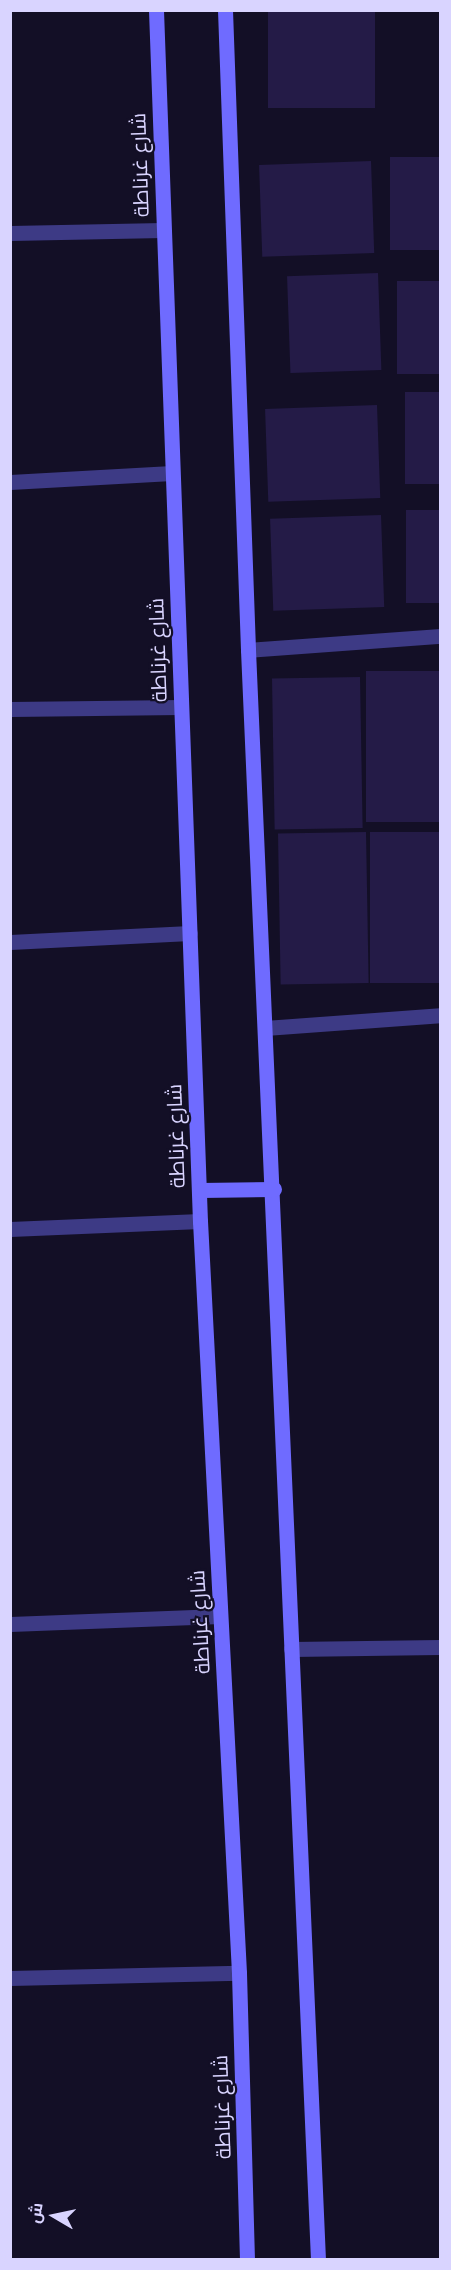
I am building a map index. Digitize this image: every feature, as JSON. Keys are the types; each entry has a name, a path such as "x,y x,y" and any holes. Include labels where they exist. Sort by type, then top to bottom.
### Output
{"street":[{"name":"شارع غرناطة","path":"156,10 200,1221 239,1972 248,2259"},
{"path":"225,10 248,650 274,1189 291,1649 318,2259"},
{"path":"10,233 163,230"},
{"path":"10,482 172,473"},
{"path":"248,650 441,636"},
{"path":"10,709 181,707"},
{"path":"10,942 190,933"},
{"path":"265,1028 441,1015"},
{"path":"200,1190 274,1189"},
{"path":"10,1229 200,1221"},
{"path":"10,1624 220,1616"},
{"path":"291,1649 441,1647"},
{"path":"10,1978 239,1972"}],"building":[{"path":"268,10 375,10 375,108 268,108"},
{"path":"390,157 440,157 440,250 390,250"},
{"path":"371,161 374,253 262,257 259,165"},
{"path":"378,273 381,370 290,373 287,276"},
{"path":"397,281 440,281 440,374 397,374"},
{"path":"405,392 440,392 440,484 405,484"},
{"path":"377,405 380,498 268,502 265,409"},
{"path":"406,510 440,510 440,603 406,603"},
{"path":"381,515 384,607 273,611 270,519"},
{"path":"366,671 440,671 440,822 366,822"},
{"path":"360,677 363,828 275,830 272,679"},
{"path":"366,832 369,983 281,985 278,834"},
{"path":"370,832 440,832 440,983 370,983"}]}
